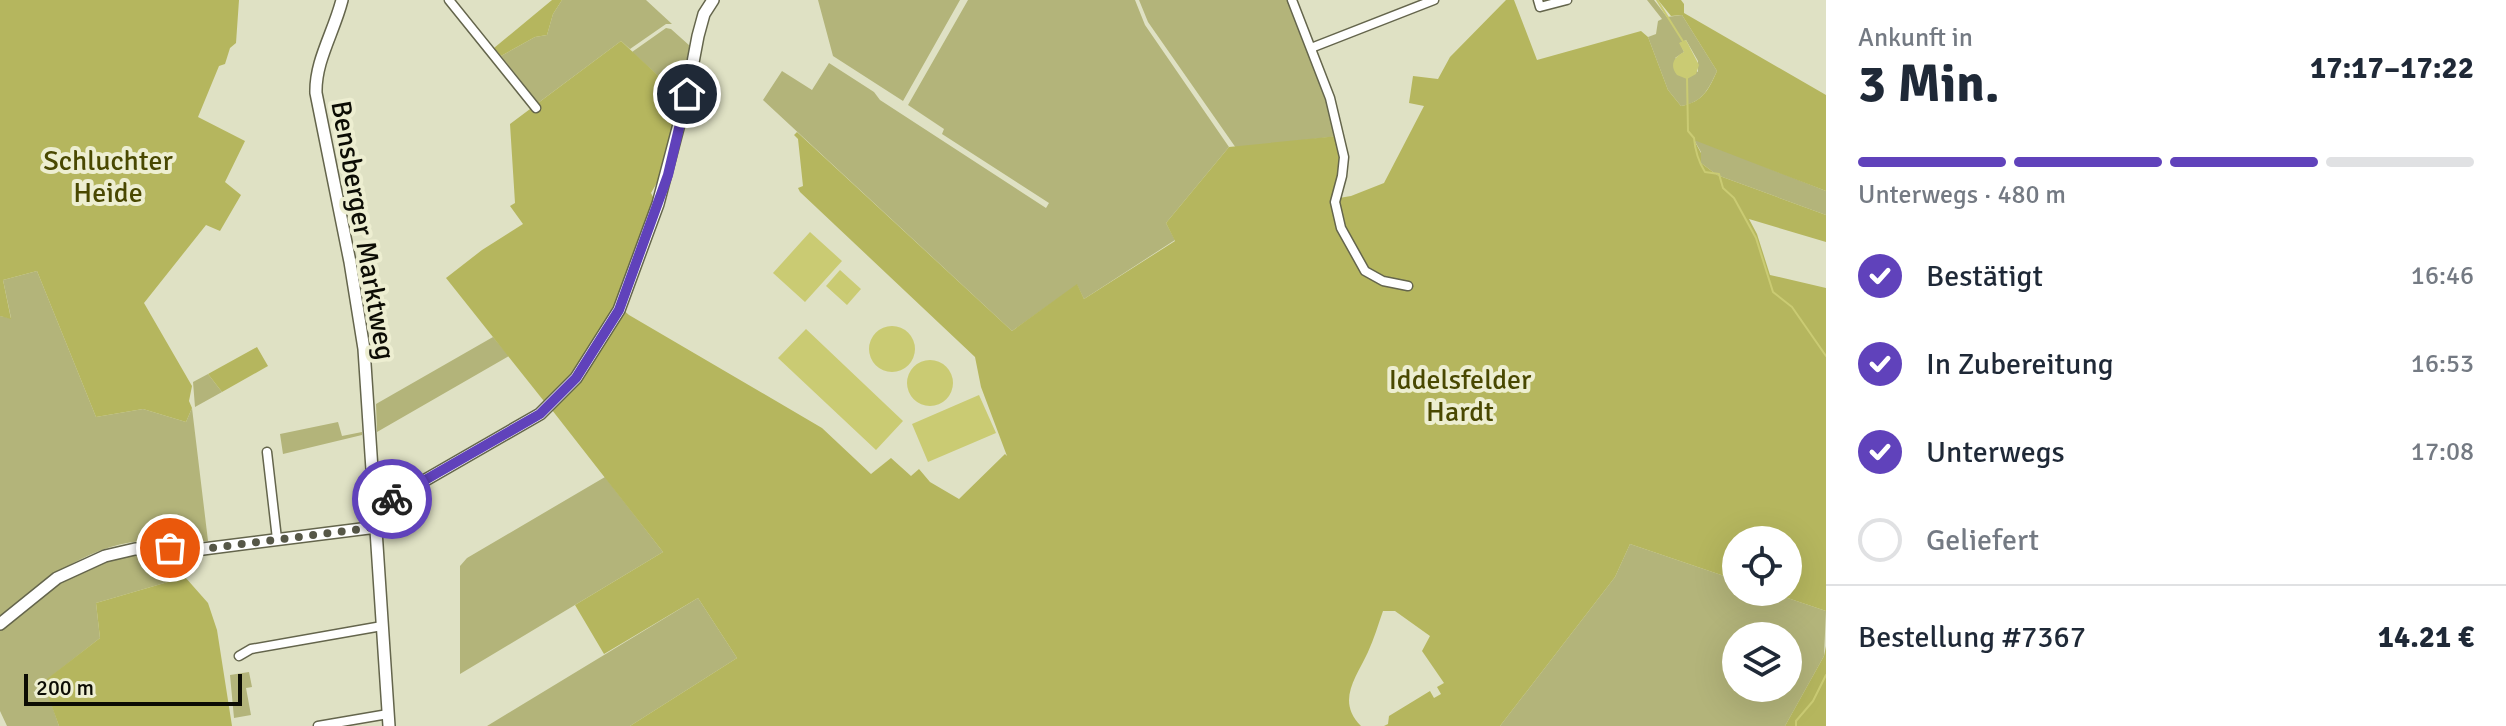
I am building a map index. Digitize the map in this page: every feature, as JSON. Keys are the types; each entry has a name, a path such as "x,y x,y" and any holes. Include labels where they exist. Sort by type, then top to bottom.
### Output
{"street":[{"name":"Bensberger Marktweg","path":"342,0 315,77 320,117 359,308 389,720"},
{"path":"449,0 536,108"},
{"path":"375,509 540,414 576,378 619,310 668,175 698,36 704,14 713,0"},
{"path":"1292,0 1330,98 1344,157 1335,202 1341,228 1365,271 1383,281 1408,286"},
{"path":"1311,48 1434,0"},
{"path":"1538,0 1540,7 1567,0"},
{"path":"267,452 277,539"},
{"path":"0,624 57,578 105,556 135,549 203,549 377,527"},
{"path":"239,656 251,649 382,626"},
{"path":"318,726 389,720"}],"green space":[{"name":"Schluchter Heide","path":"0,0 239,0 236,43 230,48 225,64 219,66 198,117 245,141 225,182 241,195 220,231 206,225 144,303 192,386 189,401 192,408 186,422 143,409 96,417 37,271 3,280 11,319 0,316"},
{"path":"552,0 562,0 553,14 547,35 535,37 501,56 494,48"},
{"path":"562,0 646,0 672,24 666,24 630,49 621,41 538,103 501,56 535,37 547,35 553,14"},
{"path":"818,0 960,0 903,101 833,56"},
{"path":"968,0 1135,0 1145,25 1229,147 1166,223 1175,240 1084,299 1077,285 1012,331 763,100 782,71 812,90 829,63 874,92 880,100 1046,208 1049,203 942,134 944,129 908,105"},
{"path":"1139,0 1290,0 1339,136 1236,148 1148,22"},
{"name":"Iddelsfelder Hardt","path":"1506,0 1514,0 1537,60 1641,31 1648,37 1668,90 1681,106 1704,94 1717,71 1682,15 1671,16 1658,0 1681,0 1684,13 1826,95 1826,191 1694,140 1701,153 1701,163 1717,175 1826,215 1826,242 1749,219 1770,275 1826,288 1826,611 1802,603 1802,526 1722,526 1722,575 1630,544 1615,577 1500,726 1384,726 1388,724 1389,716 1430,691 1434,698 1441,694 1437,687 1444,683 1422,651 1430,636 1395,611 1383,611 1349,698 1350,708 1361,726 630,726 737,658 698,598 604,654 575,605 663,552 552,410 571,388 621,308 822,428 871,474 891,458 911,476 919,469 930,482 959,499 1005,454 1007,456 981,387 975,357 800,192 798,188 803,186 798,139 794,135 797,132 1012,331 1077,284 1084,299 1175,241 1166,223 1229,147 1338,136 1342,165 1339,198 1384,183 1424,106 1409,103 1413,76 1438,79 1450,57"},
{"path":"1647,0 1654,0 1667,17 1682,15 1717,71 1704,94 1695,102 1681,106 1668,90 1648,37 1656,34 1658,21 1662,19","holes":["1686,40 1698,61 1698,72 1675,58 1684,52 1680,43"]},
{"path":"666,28 690,46 678,94 632,52"},
{"path":"621,41 680,96 674,134 668,158 651,193 655,201 617,304 583,363 547,405 446,278 523,224 510,206 515,203 510,124"},
{"path":"1693,138 1826,191 1826,215 1717,175 1701,163 1701,152"},
{"path":"37,271 96,417 143,409 186,422 192,408 208,541 140,541 100,550 48,579 0,616 0,316 11,318 3,280"},
{"path":"493,337 509,356 377,432 376,404"},
{"path":"257,347 268,366 222,392 208,374"},
{"path":"208,374 222,392 195,407 193,382"},
{"path":"338,422 342,436 362,432 362,435 283,454 280,434"},
{"path":"605,477 663,552 460,674 460,566 467,558"},
{"path":"1630,544 1722,575 1722,606 1802,606 1802,603 1826,611 1824,656 1802,695 1802,622 1722,622 1722,702 1798,702 1785,726 1500,726 1615,577"},
{"path":"141,552 167,552 185,577 96,603 100,638 44,682 59,726 7,726 0,711 0,629 49,591 81,572"},
{"path":"185,577 208,603 217,630 232,726 59,726 43,682 100,638 96,603"},
{"path":"698,598 737,658 630,726 487,726"},
{"path":"1826,646 1826,726 1785,726 1798,702 1802,702 1802,695 1824,656"},
{"path":"249,672 252,687 246,688 251,715 234,718 230,675"}],"shaded area":[{"path":"1686,40 1699,65 1696,74 1687,79 1677,75 1673,65 1684,52 1679,43"},
{"path":"810,232 842,261 805,302 773,273"},
{"path":"840,270 861,289 847,305 826,286"},
{"path":"892,326 908,333 915,349 908,365 892,372 876,365 869,349 876,333"},
{"path":"806,329 903,421 876,450 778,358"},
{"path":"930,360 946,367 953,383 946,399 930,406 914,399 907,383 914,367"},
{"path":"979,395 996,433 928,462 912,424"}],"waterway":[{"path":"1657,0 1684,43"},
{"path":"1687,77 1688,131 1694,138 1700,164 1705,172 1719,174 1723,188 1734,198 1756,238 1773,292 1792,307 1826,356"},
{"path":"1796,726 1796,721 1813,701 1826,675"}],"way so far":[{"path":"170,548 203,549 377,527 375,509 392,499"}],"route":[{"path":"392,499 540,414 576,378 619,310 668,175 687,94"}]}
